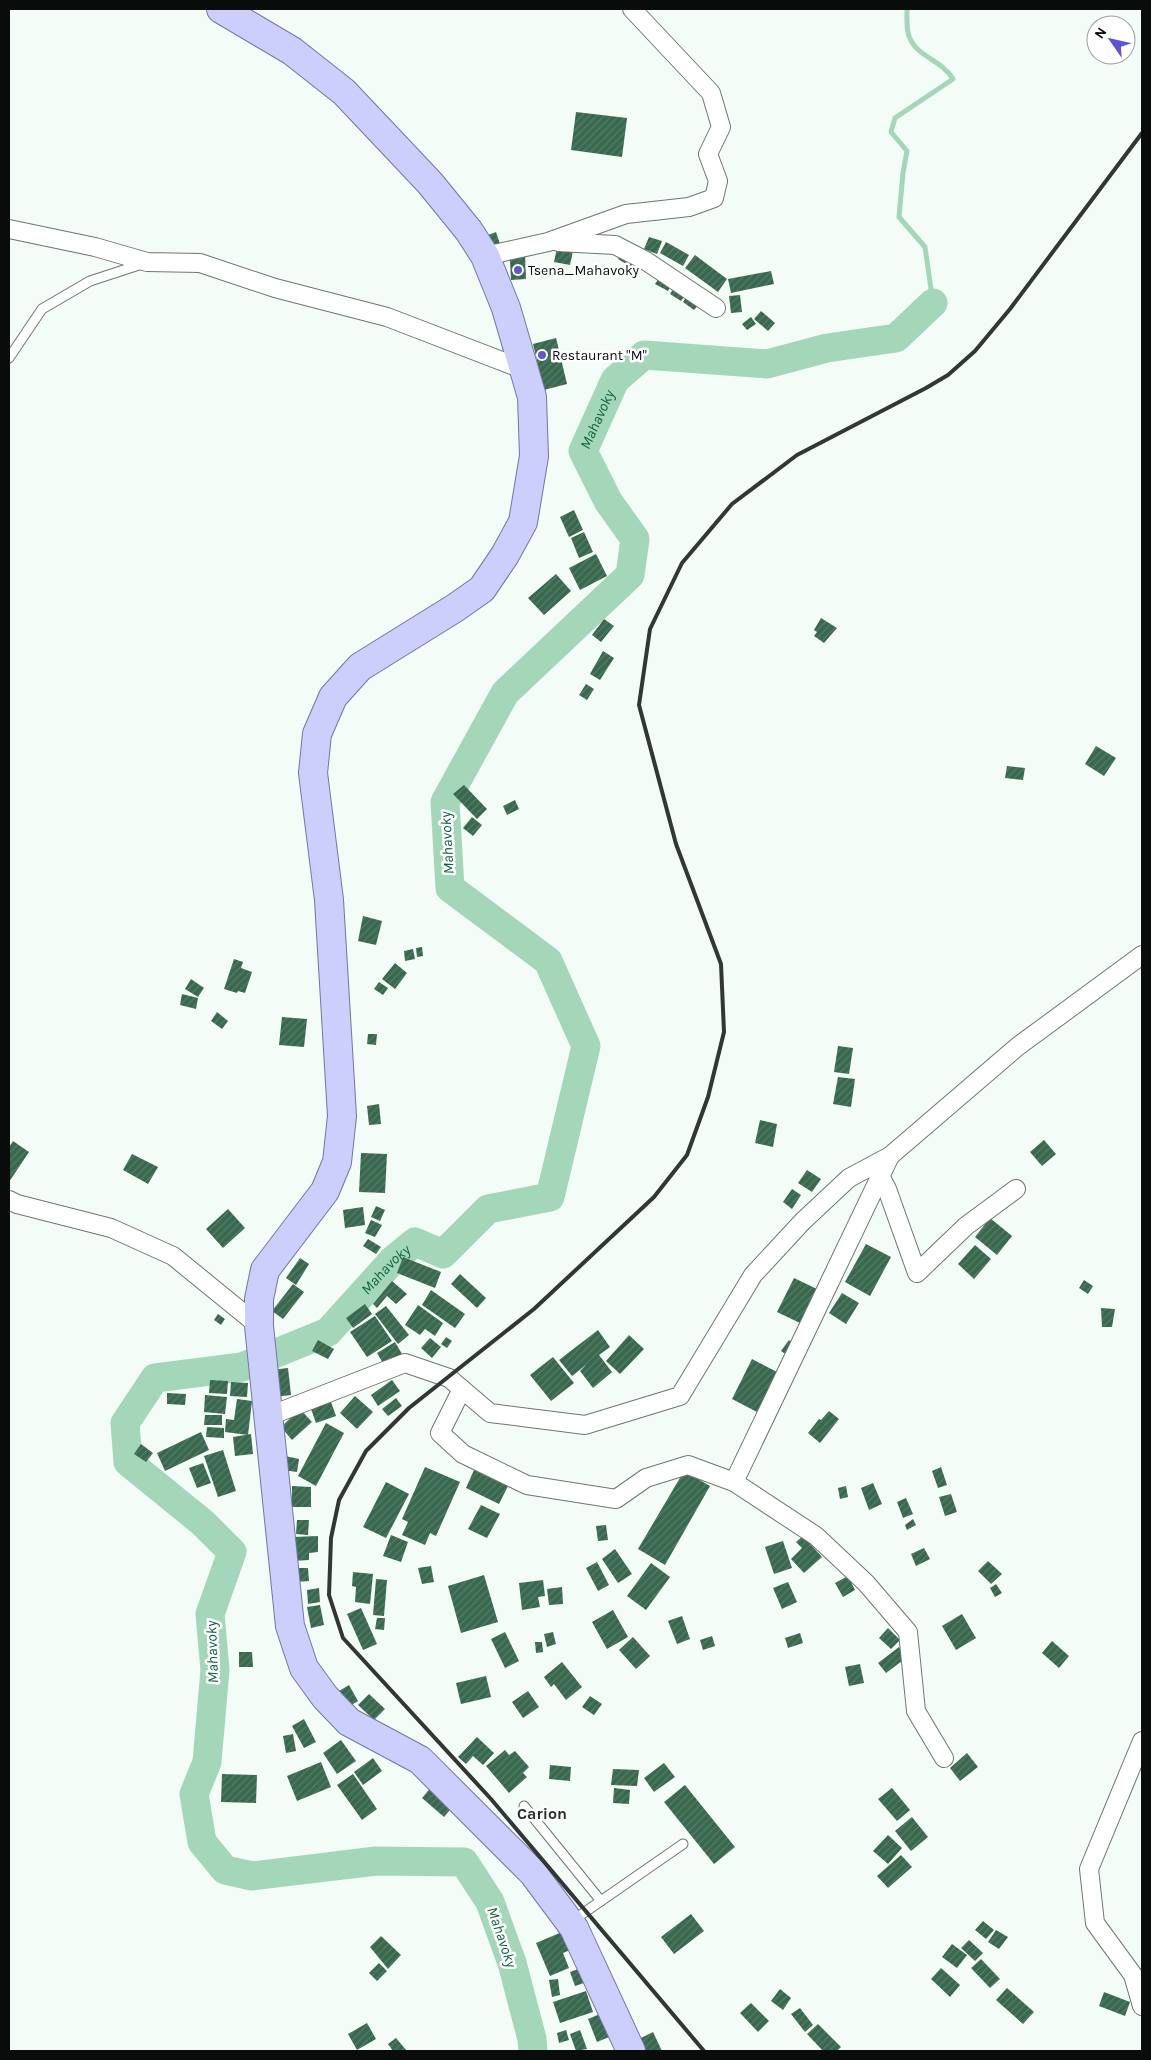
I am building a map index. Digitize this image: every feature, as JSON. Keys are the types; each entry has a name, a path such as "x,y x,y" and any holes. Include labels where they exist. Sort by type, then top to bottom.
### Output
{"main road":[{"path":"221,9 292,51 344,92 430,183 469,231 485,256 506,308 532,398 534,456 523,522 505,555 482,588 455,608 360,667 334,697 317,734 313,773 329,900 342,1116 337,1162 325,1191 265,1270 259,1299 259,1326 290,1626 304,1668 325,1697 349,1722 420,1760 533,1873 570,1922 631,2051"}],"street":[{"path":"485,256 548,242 626,214 689,207 714,198 718,181 708,154 721,127 711,93 632,9"},
{"path":"9,229 95,247 147,262 200,263 275,288 387,317 525,370"},
{"path":"548,242 615,245 646,260 716,308"},
{"path":"268,1404 405,1363 449,1378 490,1414 585,1424 680,1396 753,1276 803,1221 849,1178 890,1156 1017,1047 1142,955"},
{"path":"734,1482 890,1156"},
{"path":"880,1176 887,1189 917,1273 966,1226 1016,1189"},
{"path":"9,1200 17,1204 110,1228 173,1256 259,1326"},
{"path":"462,1389 440,1433 463,1454 527,1485 616,1499 646,1478 688,1465 734,1482 816,1536 866,1583 908,1632 916,1711 944,1758"},
{"path":"1142,1741 1089,1869 1095,1923 1133,1976 1142,2006"}],"lane":[{"path":"9,358 42,309 90,281 147,262"},
{"path":"524,1806 601,1901"},
{"path":"570,1922 683,1844"}],"building":[{"path":"576,112 627,118 622,157 571,150"},
{"path":"496,232 500,244 492,247 488,235"},
{"path":"649,237 662,241 657,254 644,249"},
{"path":"666,242 689,255 683,266 660,253"},
{"path":"557,248 573,251 570,265 554,262"},
{"path":"623,252 635,260 631,267 618,259"},
{"name":"Tsena_Mahavoky","path":"525,253 526,279 511,280 510,261 506,261 506,254"},
{"path":"695,255 727,279 718,292 685,268"},
{"path":"771,271 774,284 731,293 728,279"},
{"path":"661,275 673,282 668,291 655,284"},
{"path":"676,285 687,293 681,301 670,294"},
{"path":"740,295 742,312 731,313 729,296"},
{"path":"687,296 699,304 694,310 683,302"},
{"path":"761,311 775,323 768,331 754,319"},
{"path":"751,317 756,324 747,330 742,324"},
{"path":"556,338 567,384 544,390 533,344"},
{"path":"574,510 583,530 569,537 560,517"},
{"path":"584,532 593,552 579,558 571,538"},
{"path":"596,554 607,576 580,590 569,568"},
{"path":"556,574 571,591 544,615 528,598"},
{"path":"821,618 837,628 824,643 814,636 817,632 814,630"},
{"path":"604,619 614,626 601,642 592,635"},
{"path":"603,651 614,658 600,680 590,674"},
{"path":"586,684 594,689 587,700 579,695"},
{"path":"1096,746 1116,758 1104,776 1085,764"},
{"path":"1007,766 1025,768 1023,780 1005,778"},
{"path":"464,785 487,809 477,819 453,794"},
{"path":"515,800 519,809 507,815 503,806"},
{"path":"472,817 482,825 473,836 463,828"},
{"path":"363,916 382,921 376,945 358,941"},
{"path":"422,947 423,956 417,957 416,948"},
{"path":"413,949 415,959 405,961 404,951"},
{"path":"234,959 243,962 241,968 252,972 245,993 224,989"},
{"path":"395,963 407,973 395,989 382,979"},
{"path":"191,979 204,988 198,997 185,989"},
{"path":"379,982 388,988 383,995 374,989"},
{"path":"182,994 198,998 196,1009 180,1005"},
{"path":"217,1012 228,1021 222,1029 211,1021"},
{"path":"282,1017 307,1019 304,1047 279,1045"},
{"path":"368,1034 377,1034 376,1045 367,1044"},
{"path":"838,1046 853,1048 849,1074 834,1072"},
{"path":"838,1077 855,1079 851,1107 833,1104"},
{"path":"379,1104 381,1124 369,1125 367,1106"},
{"path":"760,1120 777,1124 773,1147 755,1143"},
{"path":"1044,1140 1056,1154 1042,1166 1030,1152"},
{"path":"13,1141 29,1152 9,1182 9,1147"},
{"path":"361,1153 387,1154 385,1193 359,1192"},
{"path":"132,1154 158,1167 148,1184 123,1170"},
{"path":"807,1170 821,1179 812,1192 798,1183"},
{"path":"792,1189 801,1195 792,1209 783,1202"},
{"path":"376,1206 385,1210 380,1221 371,1217"},
{"path":"363,1207 365,1225 345,1228 343,1210"},
{"path":"228,1209 245,1228 223,1248 206,1229"},
{"path":"990,1218 1012,1236 997,1255 975,1237"},
{"path":"371,1220 382,1225 375,1237 365,1233"},
{"path":"368,1239 381,1247 376,1254 363,1246"},
{"path":"866,1244 891,1257 870,1296 845,1282"},
{"path":"975,1245 991,1259 974,1279 958,1264"},
{"path":"403,1257 441,1272 435,1288 397,1273"},
{"path":"300,1258 309,1264 296,1285 286,1278"},
{"path":"460,1274 486,1298 477,1308 451,1284"},
{"path":"794,1278 817,1289 800,1323 777,1312"},
{"path":"1084,1280 1093,1286 1088,1294 1079,1288"},
{"path":"392,1281 407,1294 396,1304 387,1296 377,1308 373,1304"},
{"path":"293,1284 304,1292 283,1319 272,1311"},
{"path":"431,1290 465,1314 455,1328 422,1305"},
{"path":"842,1293 859,1303 846,1324 829,1313"},
{"path":"365,1304 372,1314 353,1328 346,1318"},
{"path":"418,1305 443,1323 435,1336 425,1329 420,1335 405,1325"},
{"path":"386,1306 409,1335 398,1344 375,1314"},
{"path":"1101,1308 1115,1309 1112,1327 1102,1327"},
{"path":"218,1314 225,1319 221,1325 214,1320"},
{"path":"375,1316 392,1341 367,1357 350,1332"},
{"path":"598,1330 610,1347 599,1355 612,1372 593,1388 580,1371 586,1365 572,1376 559,1360"},
{"path":"629,1335 644,1349 620,1374 606,1361"},
{"path":"446,1337 452,1341 447,1348 441,1344"},
{"path":"430,1338 441,1347 432,1358 421,1348"},
{"path":"318,1340 334,1349 328,1359 312,1351"},
{"path":"789,1340 797,1346 790,1357 781,1351"},
{"path":"395,1342 402,1354 384,1365 377,1353"},
{"path":"553,1357 574,1383 551,1401 530,1375"},
{"path":"752,1359 777,1372 757,1412 732,1399"},
{"path":"288,1368 291,1395 275,1397 271,1370"},
{"path":"210,1380 228,1381 227,1394 209,1393"},
{"path":"392,1380 400,1391 378,1406 371,1395"},
{"path":"231,1382 248,1383 247,1397 230,1396"},
{"path":"167,1393 186,1394 185,1405 167,1404"},
{"path":"205,1395 227,1397 225,1414 204,1412"},
{"path":"355,1396 373,1412 357,1429 340,1413"},
{"path":"396,1398 402,1406 388,1416 382,1409"},
{"path":"237,1399 252,1401 248,1435 225,1432 226,1419 234,1420"},
{"path":"331,1402 336,1416 316,1423 311,1409"},
{"path":"300,1409 312,1422 292,1440 281,1427"},
{"path":"829,1411 839,1419 820,1443 808,1433 819,1419 821,1420"},
{"path":"205,1415 222,1415 222,1425 204,1425"},
{"path":"326,1423 344,1433 316,1486 298,1476"},
{"path":"207,1427 224,1428 224,1438 206,1437"},
{"path":"201,1432 209,1450 165,1471 157,1453"},
{"path":"251,1434 253,1454 235,1456 233,1437"},
{"path":"141,1444 153,1453 146,1462 134,1454"},
{"path":"223,1450 236,1491 218,1497 204,1456"},
{"path":"285,1456 299,1459 297,1472 283,1470"},
{"path":"203,1463 211,1483 197,1488 189,1468"},
{"path":"425,1467 460,1482 436,1536 430,1533 425,1545 402,1535 408,1522 402,1519"},
{"path":"941,1467 947,1485 938,1488 932,1471"},
{"path":"474,1470 508,1486 499,1504 466,1488"},
{"path":"684,1471 710,1486 665,1565 638,1549"},
{"path":"386,1482 409,1494 386,1538 363,1527"},
{"path":"873,1483 882,1504 869,1510 861,1488"},
{"path":"292,1486 311,1487 311,1507 292,1507"},
{"path":"846,1486 848,1497 840,1499 838,1488"},
{"path":"951,1494 957,1512 945,1516 939,1497"},
{"path":"906,1498 913,1514 903,1518 897,1502"},
{"path":"481,1505 500,1514 487,1538 468,1529"},
{"path":"913,1519 916,1525 907,1530 905,1525"},
{"path":"297,1520 309,1520 308,1535 296,1534"},
{"path":"606,1525 608,1540 598,1541 596,1526"},
{"path":"391,1535 408,1542 401,1562 383,1556"},
{"path":"318,1536 318,1552 309,1553 309,1560 293,1561 293,1537"},
{"path":"803,1536 822,1557 804,1573 791,1559 802,1548 796,1542"},
{"path":"783,1541 792,1568 774,1574 765,1547"},
{"path":"924,1548 930,1559 916,1566 911,1554"},
{"path":"615,1549 632,1574 618,1583 602,1559"},
{"path":"988,1561 1002,1574 991,1584 978,1571"},
{"path":"597,1562 609,1585 598,1591 586,1568"},
{"path":"651,1563 670,1577 646,1610 627,1596"},
{"path":"431,1566 434,1582 422,1584 418,1568"},
{"path":"296,1568 308,1568 309,1581 296,1582"},
{"path":"353,1572 373,1574 370,1604 355,1602 356,1587 352,1586"},
{"path":"484,1575 498,1622 461,1633 448,1586"},
{"path":"848,1576 855,1590 843,1597 835,1583"},
{"path":"376,1579 387,1580 384,1616 373,1615"},
{"path":"543,1580 545,1596 538,1597 540,1607 522,1610 519,1583"},
{"path":"788,1582 797,1602 782,1609 773,1588"},
{"path":"996,1584 1002,1593 995,1597 990,1588"},
{"path":"562,1587 563,1604 549,1605 547,1589"},
{"path":"319,1588 320,1602 308,1604 307,1590"},
{"path":"320,1605 324,1625 311,1628 307,1607"},
{"path":"361,1608 377,1644 363,1650 347,1614"},
{"path":"613,1610 628,1637 607,1649 592,1622"},
{"path":"962,1614 976,1638 956,1650 942,1626"},
{"path":"682,1616 690,1639 677,1644 668,1621"},
{"path":"377,1618 385,1618 384,1630 375,1629"},
{"path":"888,1628 900,1640 891,1649 879,1638"},
{"path":"505,1632 519,1661 505,1668 491,1639"},
{"path":"553,1632 556,1644 547,1647 544,1634"},
{"path":"800,1633 803,1643 788,1648 785,1638"},
{"path":"712,1636 715,1646 703,1650 700,1640"},
{"path":"633,1637 650,1656 636,1669 619,1650"},
{"path":"1052,1641 1069,1656 1059,1668 1042,1653"},
{"path":"535,1642 542,1642 543,1652 536,1653"},
{"path":"899,1647 906,1658 886,1673 878,1663"},
{"path":"239,1652 252,1652 253,1667 239,1667"},
{"path":"562,1662 582,1687 566,1700 554,1684 551,1687 544,1677"},
{"path":"860,1664 864,1683 849,1686 845,1667"},
{"path":"486,1676 491,1697 461,1704 456,1683"},
{"path":"349,1685 358,1701 348,1707 339,1691"},
{"path":"528,1691 539,1707 523,1718 512,1702"},
{"path":"369,1694 385,1709 374,1720 358,1705"},
{"path":"590,1696 602,1704 594,1715 582,1707"},
{"path":"304,1719 316,1742 304,1748 292,1726"},
{"path":"293,1734 296,1751 286,1753 283,1736"},
{"path":"477,1737 494,1753 483,1765 473,1756 466,1764 458,1757"},
{"path":"341,1740 356,1761 337,1774 323,1753"},
{"path":"505,1750 509,1755 515,1751 529,1767 523,1773 527,1777 509,1793 486,1766"},
{"path":"967,1753 978,1767 960,1781 950,1768"},
{"path":"373,1758 382,1771 363,1785 354,1772"},
{"path":"321,1762 331,1787 297,1801 287,1776"},
{"path":"664,1763 675,1777 654,1792 644,1778"},
{"path":"550,1765 571,1767 570,1781 549,1779"},
{"path":"613,1769 639,1770 637,1786 611,1785"},
{"path":"222,1774 257,1775 256,1803 221,1802"},
{"path":"353,1774 377,1809 362,1820 337,1785"},
{"path":"685,1785 735,1847 714,1864 664,1802"},
{"path":"432,1786 454,1805 444,1817 422,1798"},
{"path":"614,1788 630,1790 629,1804 613,1803"},
{"path":"892,1788 910,1810 897,1821 878,1799"},
{"path":"912,1817 928,1837 911,1851 895,1831"},
{"path":"888,1835 902,1848 888,1864 873,1851"},
{"path":"901,1855 912,1867 888,1888 877,1876"},
{"path":"691,1914 704,1931 674,1954 661,1937"},
{"path":"983,1921 994,1930 986,1939 975,1930"},
{"path":"996,1930 1008,1937 999,1949 988,1942"},
{"path":"562,1932 570,1950 563,1953 569,1968 550,1976 536,1943"},
{"path":"381,1936 401,1955 388,1969 370,1947"},
{"path":"969,1940 983,1953 975,1961 961,1948"},
{"path":"952,1944 967,1955 957,1968 942,1957"},
{"path":"981,1959 1000,1979 990,1988 971,1968"},
{"path":"379,1963 387,1971 377,1981 369,1973"},
{"path":"584,1967 590,1981 575,1986 570,1972"},
{"path":"941,1968 960,1985 950,1997 931,1979"},
{"path":"558,1979 560,1995 552,1997 549,1980"},
{"path":"1007,1988 1034,2012 1023,2024 996,2000"},
{"path":"780,1989 791,1998 783,2010 771,2001"},
{"path":"586,1991 593,2012 560,2023 553,2002"},
{"path":"1104,1992 1130,2002 1125,2016 1099,2006"},
{"path":"751,2003 769,2021 758,2032 740,2013"},
{"path":"800,2008 813,2025 805,2032 791,2014"},
{"path":"600,2014 609,2037 597,2042 588,2019"},
{"path":"367,2023 376,2039 357,2050 348,2034"},
{"path":"818,2024 841,2047 837,2051 823,2051 807,2034"},
{"path":"566,2030 569,2040 559,2043 557,2033"},
{"path":"580,2030 587,2049 576,2051 570,2034"},
{"path":"653,2032 662,2051 637,2051 633,2042"},
{"path":"396,2038 407,2051 393,2051 388,2044"}],"waterway":[{"path":"907,9 907,30 912,43 923,54 948,72 953,79 895,118 891,132 907,151 899,217 925,247 933,303"},
{"name":"Mahavoky","path":"533,2051 532,2039 512,1963 490,1902 464,1862 376,1861 252,1876 225,1870 202,1842 194,1794 207,1762 215,1670 210,1614 232,1552 203,1523 128,1462 125,1423 155,1378 242,1367 328,1332 393,1260 415,1242 443,1254 488,1209 550,1197 586,1046 548,961 450,888 445,802 505,693 630,575 635,539 608,501 583,451 615,380 644,355 767,364 827,348 896,338 933,303"}],"railway":[{"path":"704,2051 491,1799 343,1638 329,1595 331,1538 339,1500 366,1451 409,1408 534,1309 654,1197 687,1155 708,1097 724,1032 721,964 676,844 639,705 650,629 682,563 732,504 797,455 926,388 948,375 975,351 1010,309 1142,133"}],"place":[{"name":"Tsena_Mahavoky","path":"518,270"},
{"name":"Restaurant \"M\"","path":"542,355"}],"district":[{"name":"Carion","path":"542,1813"}]}
